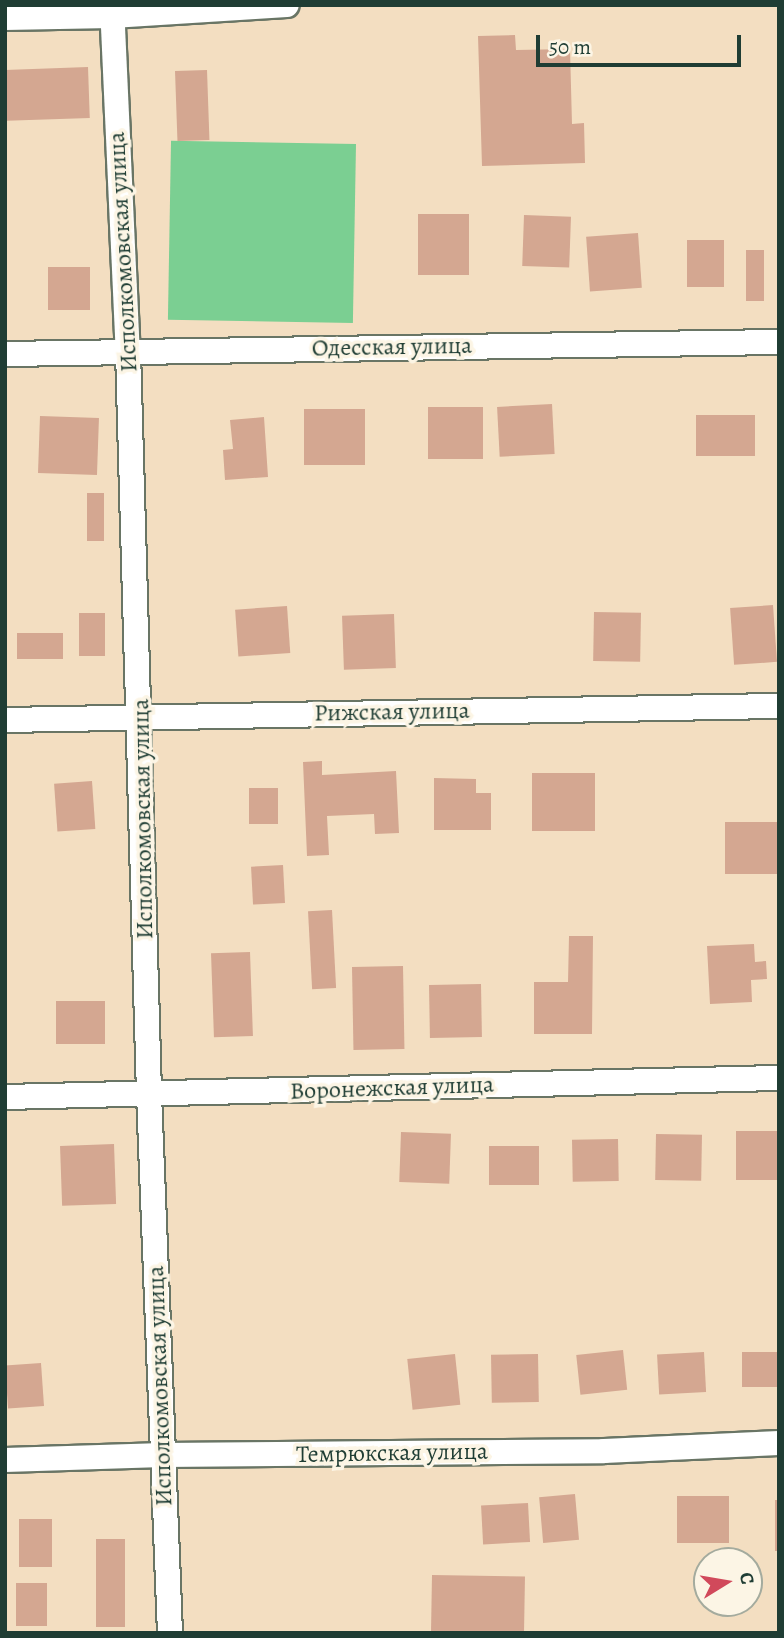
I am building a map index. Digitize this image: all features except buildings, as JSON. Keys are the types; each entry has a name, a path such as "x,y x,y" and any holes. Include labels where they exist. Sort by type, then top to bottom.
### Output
{"street":[{"path":"5,18 287,5"},
{"name":"Исполкомовская улица","path":"112,11 128,351 149,1094 170,1633"},
{"name":"Одесская улица","path":"5,354 779,342"},
{"name":"Рижская улица","path":"5,720 140,715 779,706"},
{"name":"Воронежская улица","path":"5,1097 779,1078"},
{"name":"Темрюкская улица","path":"5,1460 163,1455 604,1451 779,1443"}],"green space":[{"path":"171,141 356,144 353,323 168,320"}]}
